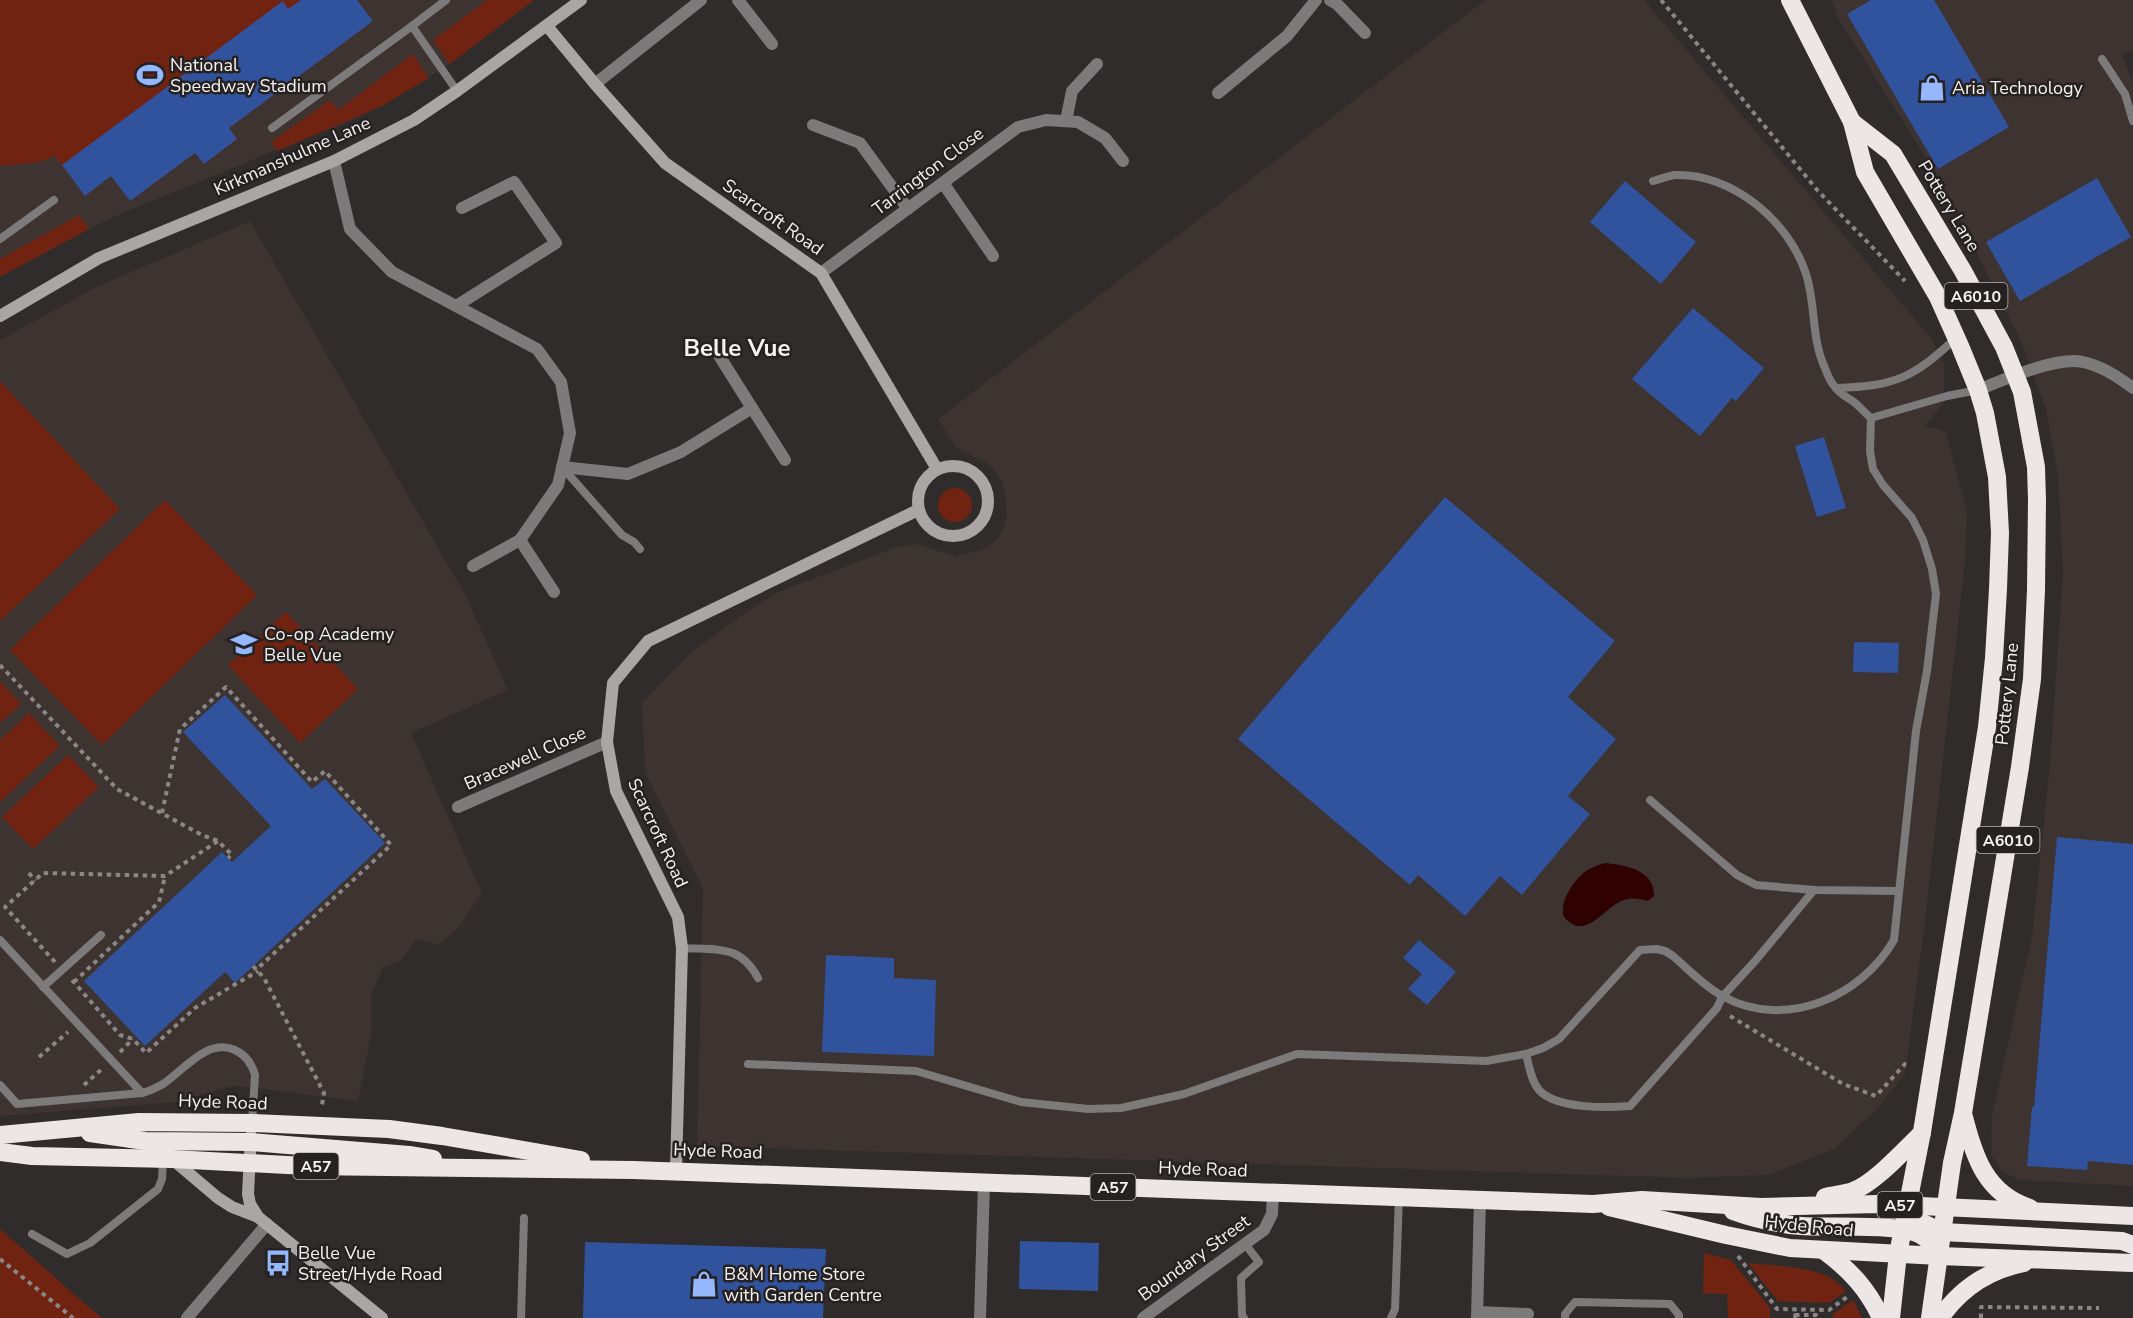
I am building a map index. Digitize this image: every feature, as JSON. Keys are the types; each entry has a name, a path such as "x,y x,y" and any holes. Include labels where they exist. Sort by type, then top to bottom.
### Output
{"highway":[{"name":"Pottery Lane","path":"1790,0 1852,122 1864,172 1938,297 1956,337 1985,413 1997,477 2000,533 1994,658 1986,738 1922,1132 1898,1254 1891,1318"},
{"name":"Pottery Lane","path":"1852,122 1893,154 1963,271 2004,347 2022,392 2036,467 2036,568 2032,679 2020,767 1942,1232 1930,1318"},
{"path":"1963,1113 1971,1145 1986,1179 2011,1199 2040,1212"},
{"name":"Hyde Road","path":"0,1135 139,1122 252,1123 389,1129 442,1136 633,1170"},
{"name":"Hyde Road","path":"62,1129 145,1141 251,1142 409,1155 479,1168"},
{"name":"A57","path":"1761,1207 1819,1199 1863,1186 1922,1132"},
{"name":"Hyde Road","path":"0,1152 32,1156 360,1167 676,1171 1593,1203 1642,1200 1761,1207 1877,1204 2133,1216"},
{"name":"Hyde Road","path":"1593,1203 1790,1248 2133,1263"},
{"name":"A57","path":"1711,1204 1754,1219 1800,1226 1903,1229 1920,1235 1932,1244 1939,1256"},
{"name":"A57","path":"1907,1205 1917,1220 1942,1232 2122,1241 2133,1245"},
{"path":"1823,1250 1850,1271 1868,1292 1881,1318"},
{"name":"A57","path":"1941,1318 1964,1289 1992,1273 2010,1266 2053,1258"}],"street":[{"name":"Kirkmanshulme Lane","path":"0,316 99,258 334,161 414,120 582,0"},
{"path":"595,84 701,0"},
{"path":"738,0 772,44"},
{"path":"1218,93 1287,36 1316,0"},
{"path":"1330,0 1337,4 1365,33"},
{"name":"Scarcroft Road","path":"547,26 664,163 821,273 937,470"},
{"path":"1066,121 1072,92 1097,64"},
{"name":"Tarrington Close","path":"821,273 1018,127 1046,120 1078,122 1105,138 1123,161"},
{"path":"813,125 860,143 908,209"},
{"path":"334,161 350,229 392,272 537,349 561,382 570,433 558,485 520,540 473,566"},
{"path":"456,306 556,243 514,182 462,208"},
{"path":"943,183 993,256"},
{"path":"720,357 785,460"},
{"path":"1978,390 2034,369 2081,361 2112,372 2133,388"},
{"path":"562,466 628,474 681,452 752,408"},
{"path":"948,466 960,466 971,471 980,478 986,488 987,511 982,522 974,530 963,535 952,537 940,535 930,529 918,510 917,498 920,486 927,477 948,466"},
{"name":"Scarcroft Road","path":"676,1171 682,948 678,916 616,791 607,742 613,683 648,641 918,510"},
{"path":"520,540 554,592"},
{"name":"Bracewell Close","path":"458,807 607,742"},
{"path":"252,1123 248,1194 250,1204 262,1221"},
{"path":"167,1159 218,1198 262,1221 382,1318"},
{"path":"980,1318 984,1183"},
{"name":"Boundary Street","path":"1143,1318 1264,1230 1272,1215 1273,1192"},
{"path":"1480,1199 1477,1315 1528,1314"},
{"path":"187,1318 262,1221"}],"lane":[{"path":"272,128 446,0"},
{"path":"412,26 457,91"},
{"path":"2102,59 2125,94 2133,121"},
{"path":"748,1064 916,1071 1021,1102 1110,1108 1131,1106 1184,1094 1297,1054 1486,1061 1526,1054 1559,1039 1640,950 1665,951 1722,997 1764,1009 1810,1006 1840,994 1874,968 1894,940 1916,731 1927,671 1936,594 1932,569 1923,540 1912,518 1883,485 1873,468 1870,451 1871,418 1835,388 1824,366 1817,343 1811,292 1806,274 1798,253 1787,236 1765,213 1734,188 1701,178 1673,175 1653,182"},
{"path":"0,239 54,200"},
{"path":"1835,388 1871,387 1900,380 1922,367 1956,337"},
{"path":"1871,418 1936,399 1978,390"},
{"path":"562,466 622,535 634,542 640,549"},
{"path":"1650,800 1737,875 1756,885 1814,890 1899,891"},
{"path":"1526,1054 1537,1089 1545,1096 1602,1108 1630,1106 1717,1008 1722,997 1814,890"},
{"path":"43,987 101,935"},
{"path":"0,940 142,1093"},
{"path":"682,948 729,951 750,963 758,978"},
{"path":"0,1085 17,1104 142,1093 165,1083 211,1048 224,1046 240,1053 251,1062 255,1075 252,1123"},
{"path":"32,1234 67,1254 90,1243 158,1189 167,1159"},
{"path":"1391,1318 1395,1309 1399,1196"},
{"path":"521,1318 524,1218"},
{"path":"1244,1318 1241,1278 1259,1262 1245,1244"},
{"path":"1565,1318 1565,1314 1575,1302 1670,1304 1679,1318"}],"path":[{"path":"1660,0 1818,191 1909,283"},
{"path":"0,664 117,789 202,836 218,841 232,855 228,858"},
{"path":"68,976 120,1035 133,1039 146,1053 195,1008 256,968 391,845 326,771 312,782 226,687 180,729 162,813"},
{"path":"57,964 5,907 43,873 165,876 218,841"},
{"path":"28,873 35,881"},
{"path":"74,982 159,902 165,876"},
{"path":"256,968 264,978 324,1093 322,1105"},
{"path":"90,1011 95,1006"},
{"path":"1717,1008 1843,1084 1876,1096 1905,1064 1910,1064"},
{"path":"39,1057 70,1030"},
{"path":"119,1052 133,1039"},
{"path":"80,1089 105,1066"},
{"path":"1737,1256 1777,1308 1829,1310 1853,1292"},
{"path":"0,1259 73,1318"},
{"path":"1981,1318 1981,1307 2099,1308"},
{"path":"1796,1309 1795,1316 1816,1315 1819,1318"}],"shaded area":[{"name":"National Speedway Stadium","path":"0,0 534,0 442,69 382,106 335,128 104,221 0,277"},
{"name":"National Speedway Stadium","path":"0,0 357,0 373,21 229,128 237,139 204,164 195,153 130,201 111,176 85,196 55,156 40,162 0,166"},
{"path":"487,0 534,0 450,64 433,40"},
{"path":"1485,0 1644,0 1932,340 1944,364 1944,402 1924,427 1939,429 1946,433 1967,512 1965,562 1924,930 1905,1074 1875,1111 1834,1149 1768,1175 1688,1178 697,1146 703,888 645,772 642,703 693,651 746,612 781,591 894,548 916,544 956,556 982,550 994,542 1003,530 1007,517 1002,482 996,472 984,461 956,447 938,419"},
{"path":"1832,0 2133,0 2133,51 2121,54 2133,82 2133,1186 2019,1180 2002,1171 1991,1155 1992,1115 2032,937 2050,763 2063,572 2058,477 2046,409 2020,339 1939,179 1837,16"},
{"path":"413,54 429,78 382,106 277,151 271,142 330,100 338,110"},
{"path":"79,215 89,229 0,277 0,259"},
{"name":"Co-op Academy Belle Vue","path":"250,221 467,598 508,690 411,733 482,893 459,927 439,945 416,939 401,961 383,967 371,995 371,1035 358,1101 231,1086 177,1102 0,1116 0,340 98,286"},
{"path":"0,381 120,509 0,621"},
{"path":"955,488 967,493 972,505 967,517 955,522 943,517 938,505 943,493"},
{"path":"165,500 257,595 102,745 10,650"},
{"path":"286,612 358,689 300,743 228,665"},
{"path":"0,681 21,704 0,723"},
{"path":"29,713 60,746 0,802 0,740"},
{"path":"68,755 99,787 33,849 2,817"},
{"path":"1605,863 1637,870 1650,880 1654,896 1648,901 1633,898 1624,900 1587,925 1572,924 1564,917 1563,911 1569,891 1586,871"},
{"path":"0,1229 76,1296 102,1318 0,1318"},
{"path":"1704,1253 1731,1260 1770,1308 1770,1318 1728,1318 1727,1294 1703,1293"},
{"path":"1748,1263 1814,1271 1837,1282 1846,1291 1829,1303 1778,1301"},
{"path":"1853,1300 1862,1318 1833,1318 1833,1314"}],"building":[{"path":"301,0 357,0 373,21 229,128 237,139 204,164 195,153 130,201 111,176 85,196 62,165 283,1 288,9"},
{"path":"1871,0 1934,0 2009,127 1938,169 1847,14"},
{"path":"2097,178 2131,237 2020,301 1986,242"},
{"path":"1625,181 1696,242 1661,284 1590,222"},
{"path":"1693,308 1764,368 1736,401 1732,398 1700,436 1632,379"},
{"path":"1824,437 1846,508 1817,517 1795,446"},
{"path":"1445,497 1615,641 1568,697 1616,739 1568,796 1590,814 1522,895 1500,876 1465,916 1418,875 1410,885 1238,739"},
{"path":"1854,642 1899,643 1898,673 1853,672"},
{"path":"225,695 312,789 325,779 385,843 235,983 225,972 145,1046 84,981 222,852 232,862 271,826 183,732"},
{"path":"2057,837 2133,844 2133,1165 2088,1161 2087,1170 2027,1166"},
{"path":"1419,940 1456,972 1427,1005 1408,989 1422,974 1403,958"},
{"path":"826,955 894,958 894,978 936,980 934,1056 822,1052"},
{"path":"1020,1241 1099,1243 1098,1291 1019,1289"},
{"name":"B&M Home Store with Garden Centre","path":"585,1242 826,1249 823,1318 583,1318"}],"place":[{"name":"National Speedway Stadium","path":"150,75"},
{"name":"Aria Technology","path":"1932,88"},
{"name":"Co-op Academy Belle Vue","path":"244,644"},
{"name":"Belle Vue Street/Hyde Road","path":"278,1263"},
{"name":"B&M Home Store with Garden Centre","path":"704,1284"}],"district":[{"name":"Belle Vue","path":"737,348"}]}
